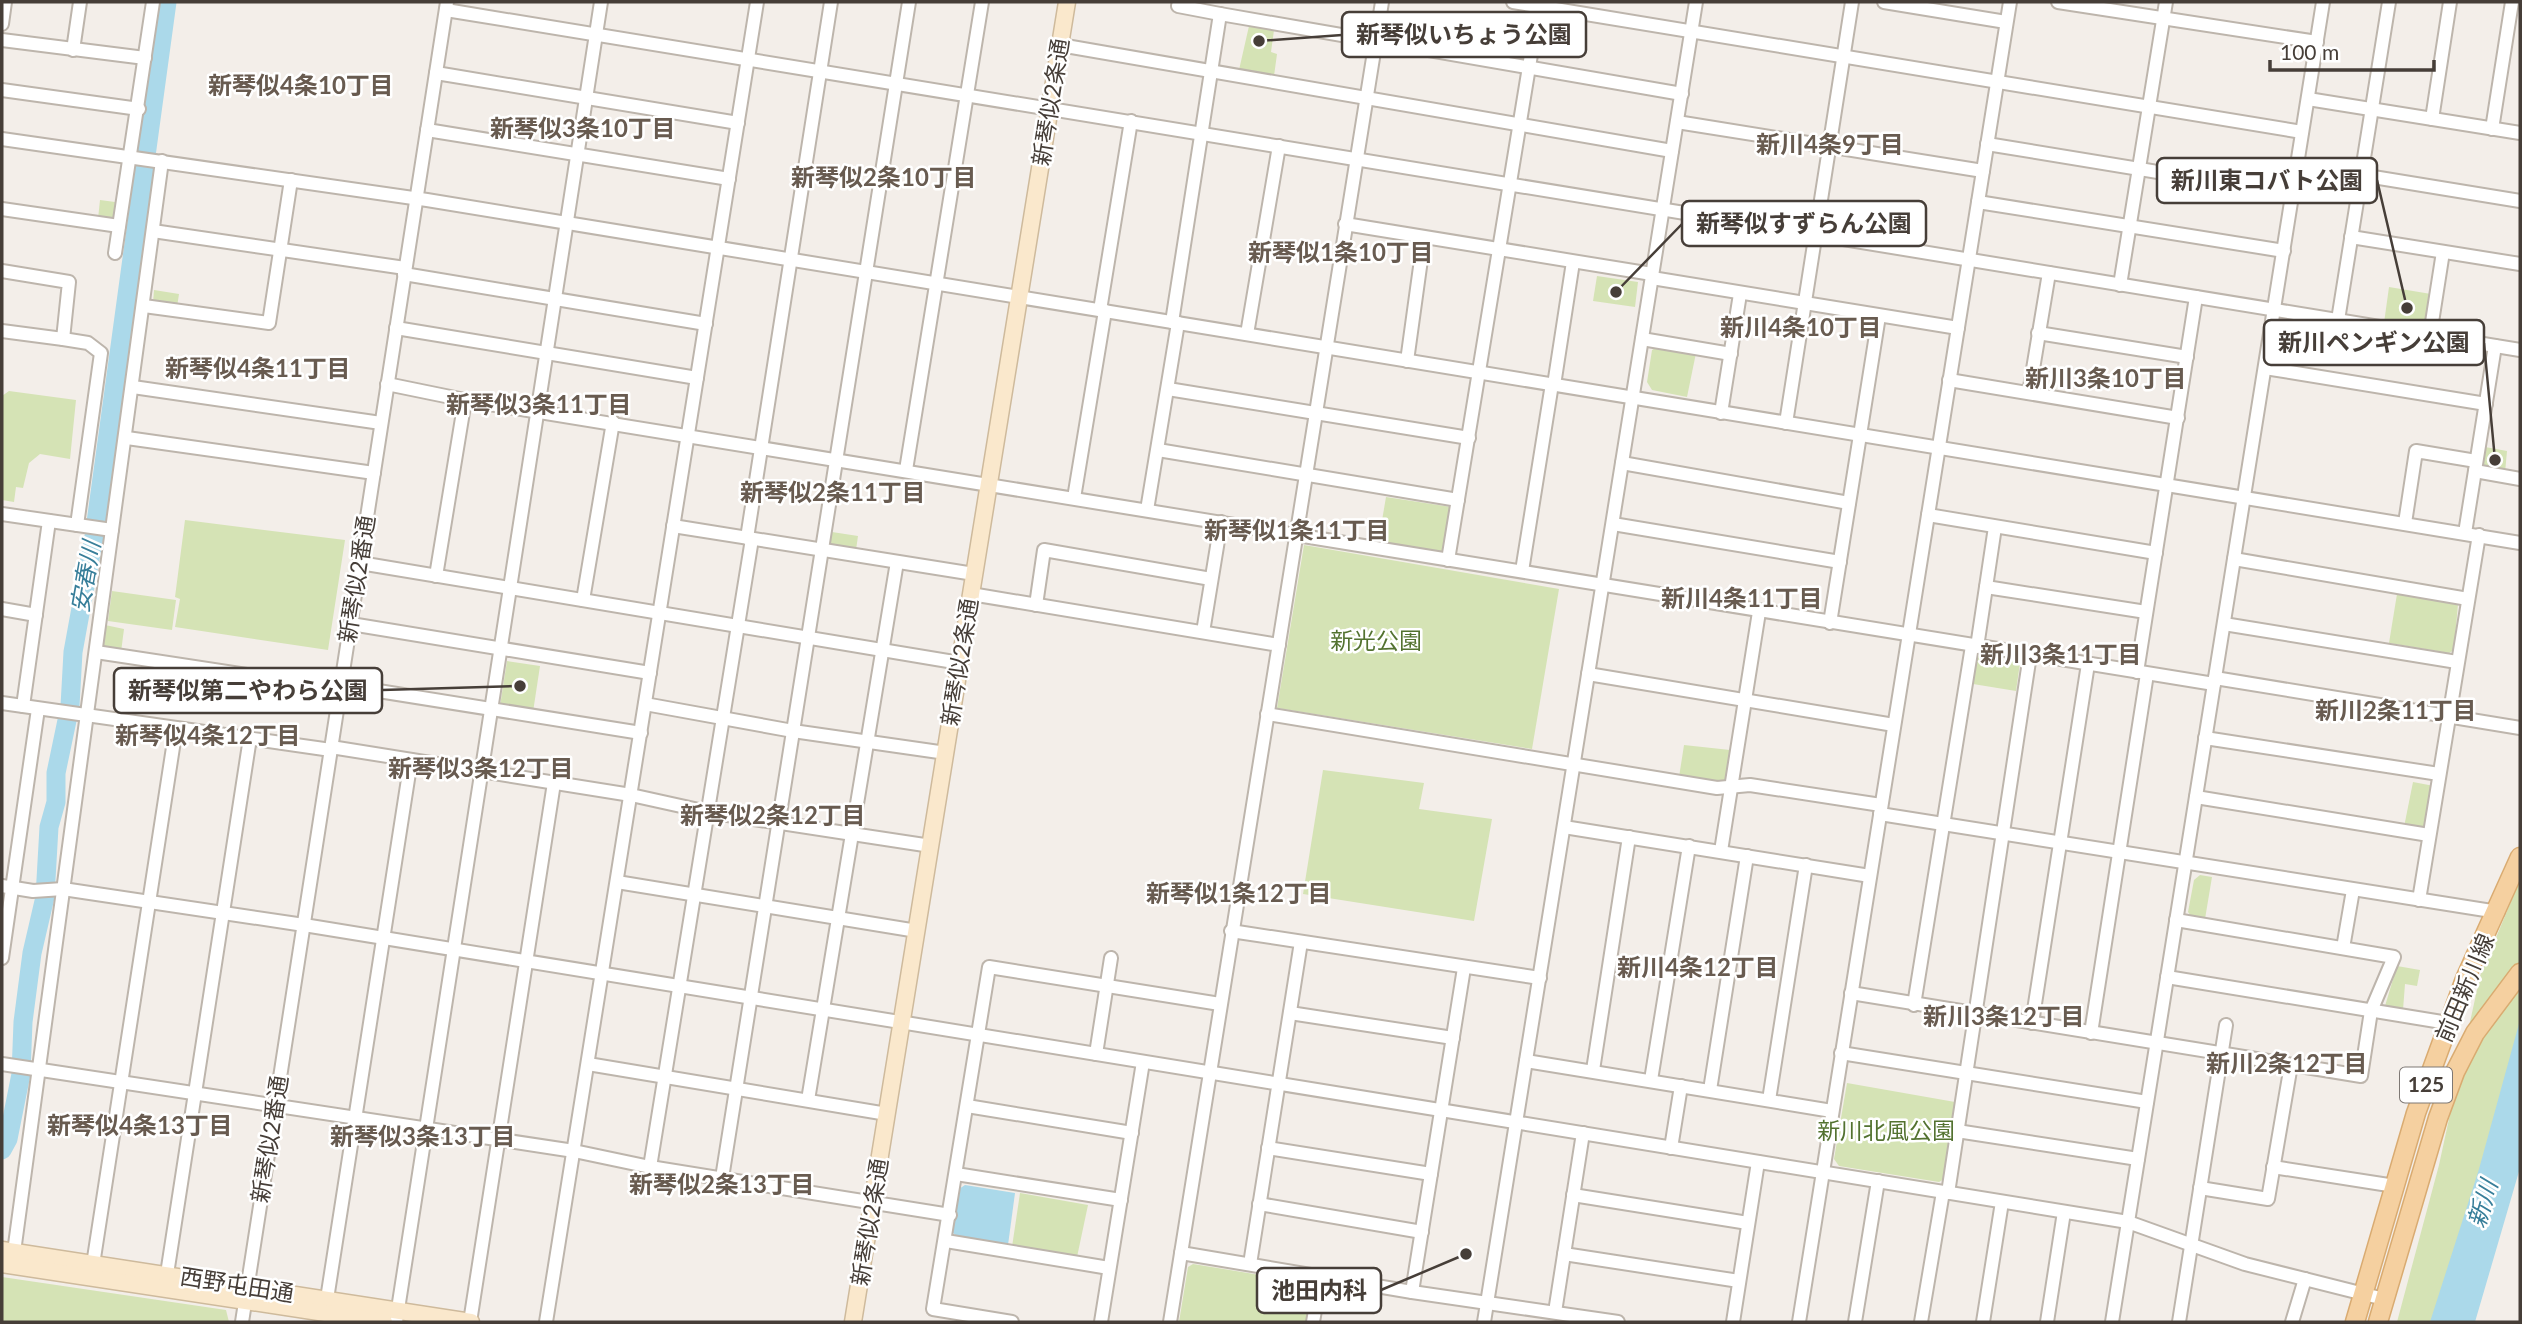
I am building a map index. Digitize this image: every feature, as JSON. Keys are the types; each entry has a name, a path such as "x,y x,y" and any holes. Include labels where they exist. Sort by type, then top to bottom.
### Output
{"main road":[{"name":"前田新川線","path":"2355,1322 2416,1113 2465,979 2498,912 2520,857"},
{"name":"前田新川線","path":"2378,1322 2445,1096 2463,1054 2486,1016 2520,974"}],"street":[{"path":"2,24 5,2"},
{"path":"73,50 79,2"},
{"path":"115,253 133,157 153,2"},
{"path":"397,1316 601,2"},
{"path":"546,1322 757,2"},
{"path":"650,1167 723,718 789,259 831,2"},
{"path":"722,1178 909,2"},
{"path":"906,470 982,2"},
{"name":"新琴似2条通","path":"853,1322 1067,2"},
{"path":"1179,2 1178,6 1220,14 1682,93"},
{"path":"1170,1322 1382,2"},
{"path":"1513,2 2302,132"},
{"path":"1485,1322 1696,2"},
{"path":"1786,423 1852,2"},
{"path":"1884,2 2006,22"},
{"path":"1801,1322 1822,1172 2010,2"},
{"path":"2058,2 2317,42"},
{"path":"2120,285 2166,2"},
{"path":"2112,1322 2323,2"},
{"path":"2338,320 2389,2"},
{"path":"2432,119 2451,2"},
{"path":"2492,129 2512,2"},
{"path":"1448,560 1540,5"},
{"path":"446,6 596,34 2520,350"},
{"name":"新琴似2番通","path":"242,1322 446,6"},
{"path":"1147,510 1168,389 1201,133 1220,14"},
{"path":"2,40 145,58"},
{"path":"1060,45 1672,151"},
{"path":"436,74 738,123"},
{"path":"2,90 139,109"},
{"path":"2308,99 2520,133"},
{"path":"1074,498 1131,121"},
{"path":"1677,122 1983,171"},
{"path":"427,130 729,179"},
{"path":"2,139 416,198 2520,543"},
{"path":"1987,144 2292,194"},
{"path":"1247,334 1279,146"},
{"path":"95,528 127,438 153,230 157,161"},
{"path":"2361,175 2520,201"},
{"path":"144,306 269,323 291,180"},
{"path":"1978,202 2284,251"},
{"path":"2,209 119,226"},
{"path":"1345,224 1573,262 1741,294 1958,328"},
{"path":"153,230 280,248 555,301 706,324"},
{"path":"2351,237 2520,264"},
{"path":"1408,361 1424,238"},
{"path":"2430,335 2443,252"},
{"path":"1522,571 1573,262"},
{"path":"2,271 69,282 63,339"},
{"path":"2029,393 2049,274"},
{"path":"1721,413 1741,294"},
{"path":"2091,1033 2119,853 2142,673 2146,612 2196,297"},
{"path":"1830,623 1879,316"},
{"path":"396,328 697,378"},
{"path":"2,331 88,343 101,353 95,528 96,652 74,714 27,1068 8,1251"},
{"path":"2038,332 2187,357"},
{"path":"1642,339 1731,354"},
{"path":"2465,533 2495,346"},
{"path":"2265,368 2486,404"},
{"path":"1950,380 2178,418"},
{"path":"387,384 465,400 906,470 1759,612 2142,673 2215,681 2520,728"},
{"path":"133,387 381,423"},
{"path":"1168,389 1469,438"},
{"path":"436,576 465,400"},
{"path":"583,600 613,422"},
{"path":"127,438 374,473"},
{"path":"1158,450 1458,500"},
{"path":"2404,523 2416,451 2520,479"},
{"path":"1622,463 1849,503"},
{"path":"2,514 95,528"},
{"path":"1928,515 2155,553"},
{"path":"23,706 49,521"},
{"path":"1203,632 1221,522"},
{"path":"1613,524 1840,562"},
{"path":"673,526 974,574"},
{"path":"1914,1005 1995,527"},
{"path":"2419,900 2479,535"},
{"path":"1036,605 1044,550 1211,579"},
{"path":"2234,559 2468,599"},
{"path":"808,1100 897,562"},
{"path":"360,564 960,663"},
{"path":"1986,587 2146,612"},
{"path":"971,594 1279,645"},
{"path":"2,609 36,615"},
{"path":"1721,851 1759,612"},
{"path":"351,624 650,673"},
{"path":"2224,624 2458,662"},
{"path":"96,652 640,733"},
{"path":"1921,1322 1957,1131 2030,655"},
{"path":"2032,1023 2088,664"},
{"path":"1588,674 1894,724"},
{"path":"2,703 411,760 631,796 708,812 931,846"},
{"path":"645,704 793,731 946,754"},
{"path":"2,958 7,887 38,709"},
{"path":"1268,714 1717,788 1751,785 1880,809 1943,824 2498,912"},
{"path":"92,1270 176,728"},
{"path":"167,1274 250,738"},
{"path":"2205,738 2439,774"},
{"path":"327,1299 411,760"},
{"path":"471,1322 554,783"},
{"path":"2196,797 2429,835"},
{"path":"1564,827 1870,876"},
{"path":"1593,1070 1629,837"},
{"path":"1651,1080 1689,846"},
{"path":"1710,1090 1747,856"},
{"path":"1769,1100 1806,865"},
{"path":"617,882 917,931"},
{"path":"7,887 149,902 304,925 2128,1222 2245,1264 2384,1299"},
{"path":"2343,948 2353,890"},
{"path":"1851,993 2361,1076 2371,1011 2394,957 2176,920"},
{"path":"1231,931 1540,978"},
{"path":"1250,1264 1301,943"},
{"path":"1096,1054 1111,958"},
{"path":"1012,1322 933,1309 989,967 1220,1004"},
{"path":"1412,1292 1464,968"},
{"path":"2167,977 2448,1023"},
{"path":"1290,1013 1453,1038"},
{"path":"2179,1322 2226,1025"},
{"path":"1841,1053 1965,1075 2147,1102"},
{"path":"1526,1061 1832,1111"},
{"path":"1101,1322 1143,1062"},
{"path":"2,1064 574,1151 650,1167 950,1215"},
{"path":"588,1064 887,1114"},
{"path":"2200,1188 2268,1199 2291,1065"},
{"path":"1671,1147 1681,1086"},
{"path":"967,1106 1132,1133"},
{"path":"1957,1131 2138,1159"},
{"path":"1555,1312 1583,1133"},
{"path":"1268,1147 1431,1174"},
{"path":"1733,1322 1758,1162"},
{"path":"2273,1167 2395,1186"},
{"path":"956,1174 1121,1200"},
{"path":"1855,1322 1878,1181"},
{"path":"1573,1195 1748,1223"},
{"path":"1983,1322 2002,1202"},
{"path":"1259,1204 1422,1232"},
{"path":"2047,1322 2064,1212"},
{"path":"946,1241 1109,1268"},
{"name":"西野屯田通","path":"8,1251 92,1270 246,1293 327,1299 397,1316 471,1322"},
{"path":"1181,1253 1412,1292 1618,1322"},
{"path":"1564,1254 1739,1281"},
{"name":"西野屯田通","path":"2,1264 167,1274 384,1322"},
{"path":"1313,1322 1321,1276"},
{"path":"2292,1322 2305,1279"}],"green space":[{"path":"1249,26 1274,30 1271,52 1277,54 1274,76 1239,70"},
{"path":"100,200 115,202 113,221 98,219"},
{"path":"1597,276 1638,282 1635,307 1593,301"},
{"path":"2389,287 2431,294 2425,330 2384,323"},
{"path":"154,290 179,294 177,307 153,303"},
{"path":"1657,347 1696,353 1687,397 1652,390 1647,382 1652,350"},
{"path":"9,391 76,400 70,459 40,454 29,463 23,488 16,487 14,502 2,500 2,396"},
{"path":"2485,447 2507,451 2505,473 2482,468"},
{"path":"1386,497 1451,507 1444,555 1378,544"},
{"path":"185,520 345,540 328,650 175,627 180,599 175,597"},
{"path":"832,532 858,536 856,550 830,546"},
{"name":"新光公園","path":"1304,545 1559,589 1532,749 1277,708"},
{"path":"112,591 176,600 172,630 108,621"},
{"path":"2397,594 2458,604 2454,650 2449,653 2389,643"},
{"path":"105,625 124,629 121,652 101,649"},
{"path":"1977,655 2020,663 2016,691 1973,684"},
{"path":"507,661 540,666 533,712 500,706"},
{"path":"1684,745 1730,750 1726,780 1716,784 1679,777"},
{"path":"1323,770 1424,783 1419,809 1492,819 1474,921 1303,894"},
{"path":"2413,782 2434,786 2426,831 2404,827"},
{"path":"2200,875 2212,877 2205,919 2191,916 2188,912 2194,880"},
{"path":"2520,880 2520,1050 2435,1322 2397,1322 2439,1165 2480,976"},
{"path":"2397,966 2420,970 2417,986 2405,984 2403,1010 2385,1006"},
{"name":"新川北風公園","path":"1847,1083 1955,1102 1944,1179 1939,1182 1839,1166 1834,1159"},
{"path":"1020,1193 1088,1205 1077,1257 1012,1247"},
{"path":"1193,1264 1309,1283 1311,1289 1306,1322 1179,1322 1188,1267"},
{"path":"2,1277 226,1310 229,1322 2,1322"}],"water":[{"name":"新川","path":"2520,1020 2520,1168 2475,1322 2430,1322 2479,1169"},
{"path":"965,1185 1015,1193 1008,1245 953,1233 959,1189"}],"waterway":[{"name":"安春川","path":"2,1150 8,1139 21,1074 23,1022 32,953 45,897 49,827 56,802 56,773 70,706 73,652 94,537 167,2"}],"place":[{"name":"新琴似いちょう公園","path":"1259,41"},
{"name":"新琴似すずらん公園","path":"1616,292"},
{"name":"新川東コバト公園","path":"2407,308"},
{"name":"新川ペンギン公園","path":"2495,460"},
{"name":"新琴似第二やわら公園","path":"520,686"},
{"name":"池田内科","path":"1466,1254"}],"district":[{"name":"新琴似4条10丁目","path":"301,86"},
{"name":"新琴似3条10丁目","path":"583,129"},
{"name":"新川4条9丁目","path":"1830,145"},
{"name":"新琴似2条10丁目","path":"884,178"},
{"name":"新琴似1条10丁目","path":"1341,253"},
{"name":"新川4条10丁目","path":"1801,328"},
{"name":"新琴似4条11丁目","path":"258,369"},
{"name":"新川3条10丁目","path":"2106,379"},
{"name":"新琴似3条11丁目","path":"539,405"},
{"name":"新琴似2条11丁目","path":"833,493"},
{"name":"新琴似1条11丁目","path":"1297,531"},
{"name":"新川4条11丁目","path":"1742,599"},
{"name":"新川3条11丁目","path":"2061,655"},
{"name":"新川2条11丁目","path":"2396,711"},
{"name":"新琴似4条12丁目","path":"208,736"},
{"name":"新琴似3条12丁目","path":"481,769"},
{"name":"新琴似2条12丁目","path":"773,816"},
{"name":"新琴似1条12丁目","path":"1239,894"},
{"name":"新川4条12丁目","path":"1698,968"},
{"name":"新川3条12丁目","path":"2004,1017"},
{"name":"新川2条12丁目","path":"2287,1064"},
{"name":"新琴似4条13丁目","path":"140,1126"},
{"name":"新琴似3条13丁目","path":"423,1137"},
{"name":"新琴似2条13丁目","path":"722,1185"}]}
